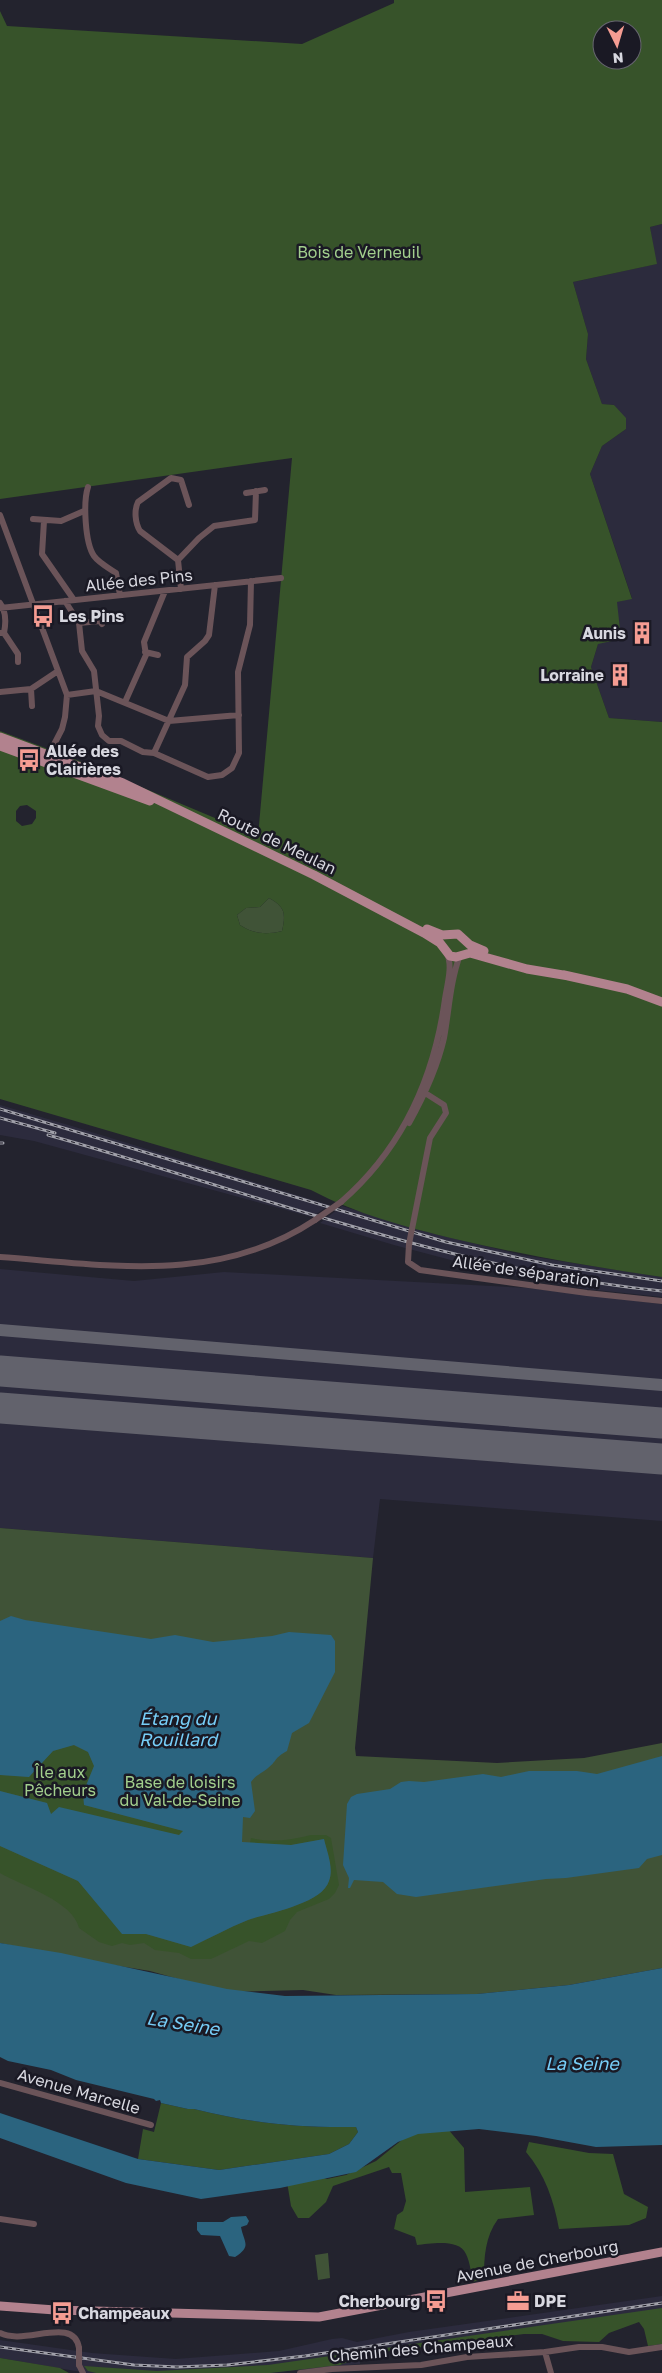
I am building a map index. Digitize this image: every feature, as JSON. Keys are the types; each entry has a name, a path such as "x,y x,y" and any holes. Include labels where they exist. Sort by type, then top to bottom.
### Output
{"main road":[{"name":"Route de Meulan","path":"0,737 50,759"},
{"name":"Route de Meulan","path":"0,746 50,759 123,783 437,934 450,934"},
{"name":"Route de Meulan","path":"351,894 424,933 440,943 445,951"},
{"path":"570,976 527,969 470,953 452,956 445,951 444,941 450,934 458,934 470,945 480,950 570,976 627,989 662,1002"},
{"path":"461,955 466,948 465,940"},
{"name":"Avenue de Cherbourg","path":"0,2306 55,2310 319,2317 662,2252"}],"street":[{"path":"181,589 178,560 140,531 137,526 135,507 138,502 171,478 181,480 189,505"},
{"path":"88,487 84,511 92,550 95,556 116,573 120,595"},
{"path":"246,493 265,490"},
{"path":"178,560 199,538 214,526 255,520 256,491"},
{"path":"33,520 61,521 84,511"},
{"path":"0,515 67,695 65,717 50,759"},
{"path":"44,520 42,554 74,600"},
{"name":"Allée des Pins","path":"1,606 33,605 281,578"},
{"path":"65,601 79,623 82,651 94,671 99,716 98,726 102,735 108,741 121,741 143,752 154,753 208,777 222,775 232,768 238,759 238,672 250,625 251,582"},
{"path":"154,753 185,686 186,657 205,641 209,635 215,585"},
{"path":"124,702 145,652 144,642 165,591"},
{"path":"1,606 2,633 18,654 18,662"},
{"path":"79,623 100,621 102,624"},
{"path":"145,652 158,655"},
{"path":"0,692 31,689 58,671"},
{"path":"31,689 32,706"},
{"path":"67,695 96,691 169,721 239,715"},
{"path":"423,1092 436,1050 442,1018 450,966 445,951"},
{"path":"0,1257 149,1268 195,1265 226,1259 260,1249 285,1238 315,1220 341,1202 385,1157 406,1130 437,1063 443,1040 454,971 461,955"},
{"name":"Allée de séparation","path":"423,1092 444,1105 446,1113 430,1138 409,1244 408,1262 414,1268 587,1294 662,1301"},
{"name":"Avenue Marcelle","path":"0,2083 152,2125"},
{"path":"0,2219 34,2224"},
{"path":"0,2333 18,2338 63,2332 73,2338 79,2348 79,2366 82,2373"},
{"name":"Chemin des Champeaux","path":"300,2373 332,2369 421,2366 467,2357 545,2352 587,2346 629,2352 662,2347"},
{"path":"545,2352 551,2373"}],"shaded area":[{"path":"662,224 662,722 609,718 591,667 598,644 617,602 632,598 590,474 602,446 626,429 614,405 602,404 586,359 588,334 573,282 656,264 650,227"},
{"path":"0,1105 329,1205 312,1217 34,1141 0,1135"},
{"path":"342,1206 419,1230 522,1255 662,1277 662,1297 587,1289 500,1273 320,1223"},
{"path":"0,1269 134,1281 224,1272 528,1288 662,1304 662,1521 380,1499 373,1558 0,1528"},
{"path":"662,2296 662,2312 360,2355 360,2364 268,2373 87,2373 0,2358 0,2340 92,2353 176,2359 279,2351 332,2339 342,2338 357,2342 409,2332"}],"green space":[{"name":"Bois de Verneuil","path":"394,0 662,0 662,224 650,227 657,264 573,282 588,334 586,359 602,404 614,405 626,418 626,429 602,446 590,474 632,599 617,602 621,639 598,644 591,667 609,718 662,722 662,1277 532,1255 418,1230 363,1213 311,1190 0,1099 0,731 72,758 258,836 292,458 0,499 0,11 7,26 302,44 394,3","holes":["27,805 36,811 36,818 32,824 22,826 16,821 16,811 20,806","269,898 278,904 283,911 282,931 260,933 240,925 237,915 246,908 260,907"]},
{"path":"269,898 278,904 283,911 282,931 260,933 240,925 237,915 246,908 260,907"},
{"name":"Base de loisirs du Val-de-Seine","path":"0,1528 373,1558 355,1748 356,1756 497,1763 584,1758 662,1743 662,1968 569,1985 477,1994 336,1995 303,1990 225,1992 150,1971 70,1958 0,1943"},
{"name":"Île aux Pêcheurs","path":"73,1745 88,1752 94,1766 83,1792 84,1805 184,1831 180,1835 51,1815 47,1803 0,1791 0,1775 29,1777 53,1751"},
{"path":"311,1835 326,1835 331,1838 339,1885 335,1893 329,1899 297,1912 290,1920 285,1931 262,1943 249,1941 211,1959 191,1959 179,1953 155,1950 144,1943 130,1945 122,1943 112,1946 99,1942 79,1928 75,1918 57,1902 0,1873 0,1846 78,1881 122,1933 146,1934 191,1947 248,1920 306,1902 324,1889 329,1881 331,1871 324,1839 291,1845 250,1843 251,1838 281,1840"},
{"path":"161,2103 274,2124 314,2127 356,2127 358,2132 349,2144 329,2154 219,2170 138,2159 143,2129 154,2132"},
{"path":"447,2128 464,2148 465,2192 530,2187 534,2215 498,2219 488,2240 484,2278 473,2282 466,2254 457,2246 444,2243 417,2245 415,2237 394,2229 397,2215 403,2211 406,2201 401,2173 392,2173 389,2167 333,2186 326,2202 309,2218 298,2218 291,2206 287,2182 321,2177 327,2179 346,2175 376,2161 408,2135 425,2130"},
{"path":"529,2142 589,2153 613,2154 624,2194 648,2207 646,2218 629,2225 559,2229 548,2188 533,2160 526,2152"},
{"path":"328,2253 330,2278 318,2280 315,2255"},
{"path":"662,2308 662,2344 648,2346 644,2329 639,2322 609,2333 599,2342 563,2341 542,2334 524,2334 368,2354 340,2365 270,2373 96,2373 88,2371 84,2366 157,2371 268,2365"},
{"path":"0,2358 60,2368 69,2373 0,2373"}],"water":[{"name":"Étang du Rouillard","path":"11,1616 25,1620 151,1639 175,1635 213,1642 272,1636 289,1632 331,1635 335,1641 335,1672 309,1723 292,1733 287,1751 251,1782 255,1811 250,1818 243,1817 242,1842 291,1845 324,1839 331,1871 329,1881 324,1889 306,1902 248,1920 191,1947 146,1934 122,1934 78,1881 0,1846 0,1791 47,1803 51,1814 59,1807 179,1835 183,1831 84,1805 83,1793 94,1766 88,1752 74,1745 53,1751 29,1777 0,1775 0,1621"},
{"path":"662,1756 662,1855 647,1859 639,1868 416,1897 397,1894 383,1882 354,1880 350,1888 348,1888 349,1878 343,1865 347,1804 351,1797 357,1794 390,1789 401,1782 424,1782 483,1774 501,1777 529,1771 577,1771 597,1774"},
{"name":"La Seine","path":"0,1943 61,1953 227,1989 285,1996 477,1994 569,1985 662,1968 662,2145 596,2147 536,2136 479,2129 418,2134 398,2142 356,2172 280,2188 201,2199 126,2183 0,2138 0,2113 138,2159 219,2170 329,2154 349,2144 358,2132 356,2127 314,2127 274,2124 188,2109 161,2103 160,2100 156,2101 76,2080 51,2070 8,2061 0,2057"},
{"path":"246,2216 249,2221 247,2225 241,2227 245,2247 235,2257 229,2256 220,2236 201,2235 197,2230 197,2222 223,2222 231,2217"}],"taxiway":[{"path":"0,1330 662,1385"}],"runway":[{"path":"0,1371 662,1423"},
{"path":"0,1408 662,1459"}],"railway":[{"path":"0,1109 446,1242 552,1265 662,1281"},
{"path":"0,1118 55,1133"},
{"path":"48,1135 276,1204 429,1247 506,1266 583,1281 662,1291"},
{"path":"0,2347 134,2365 177,2367 227,2365 305,2356 662,2303"}],"place":[{"name":"Les Pins","path":"43,616"},
{"name":"Aunis","path":"642,633"},
{"name":"Lorraine","path":"620,675"},
{"name":"Allée des Clairières","path":"29,760"},
{"name":"Cherbourg","path":"436,2301"},
{"name":"DPE","path":"518,2301"},
{"name":"Champeaux","path":"62,2313"}]}
